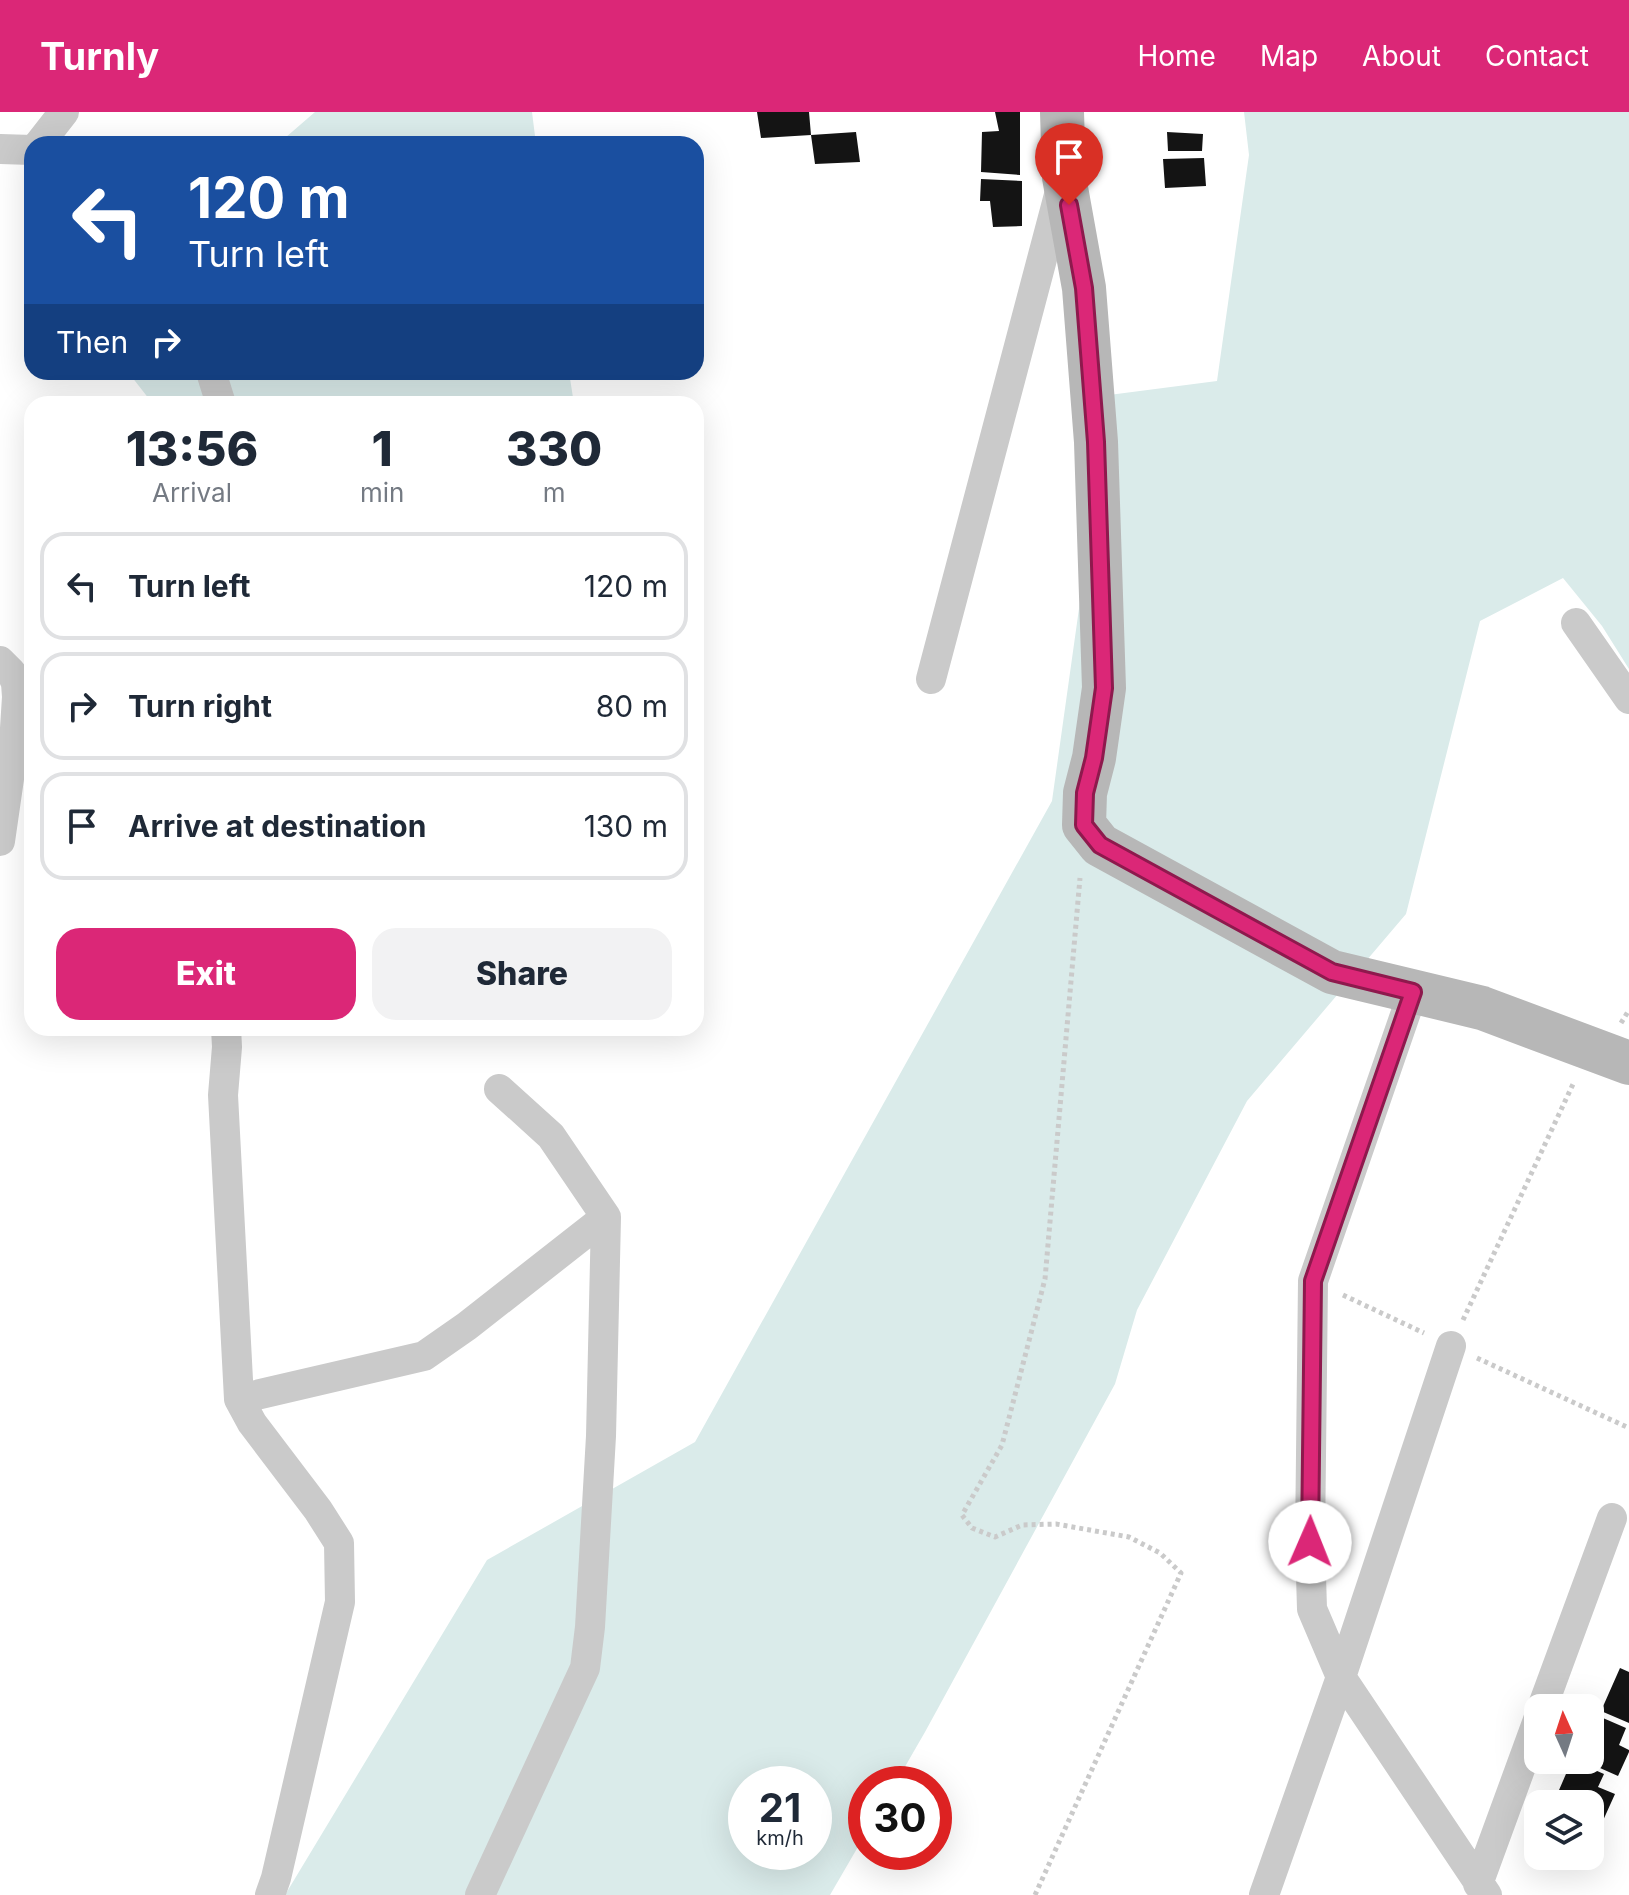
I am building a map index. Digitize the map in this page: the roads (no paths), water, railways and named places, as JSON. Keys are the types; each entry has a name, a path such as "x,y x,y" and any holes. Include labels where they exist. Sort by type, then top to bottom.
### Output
{"street":[{"path":"45,136 64,112"},
{"path":"1062,112 1064,177 1084,288 1096,442 1104,688 1094,758 1085,793 1084,825 1100,845 1332,972 1482,1008 1609,1056"},
{"path":"0,149 24,150"},
{"path":"931,679 1064,177"},
{"path":"1576,623 1629,699"},
{"path":"0,841 16,713 16,683 4,673"},
{"path":"1413,992 1313,1281 1312,1609 1341,1677 1483,1889"},
{"path":"226,1036 223,1095 239,1399 252,1423 339,1543 340,1602 270,1895"},
{"path":"480,1895 585,1668 601,1436 606,1217 551,1136 499,1089"},
{"path":"239,1399 424,1356 606,1217"},
{"path":"1264,1895 1341,1677 1451,1346"},
{"path":"1547,1694 1612,1518"},
{"path":"1483,1889 1524,1763"}]}
